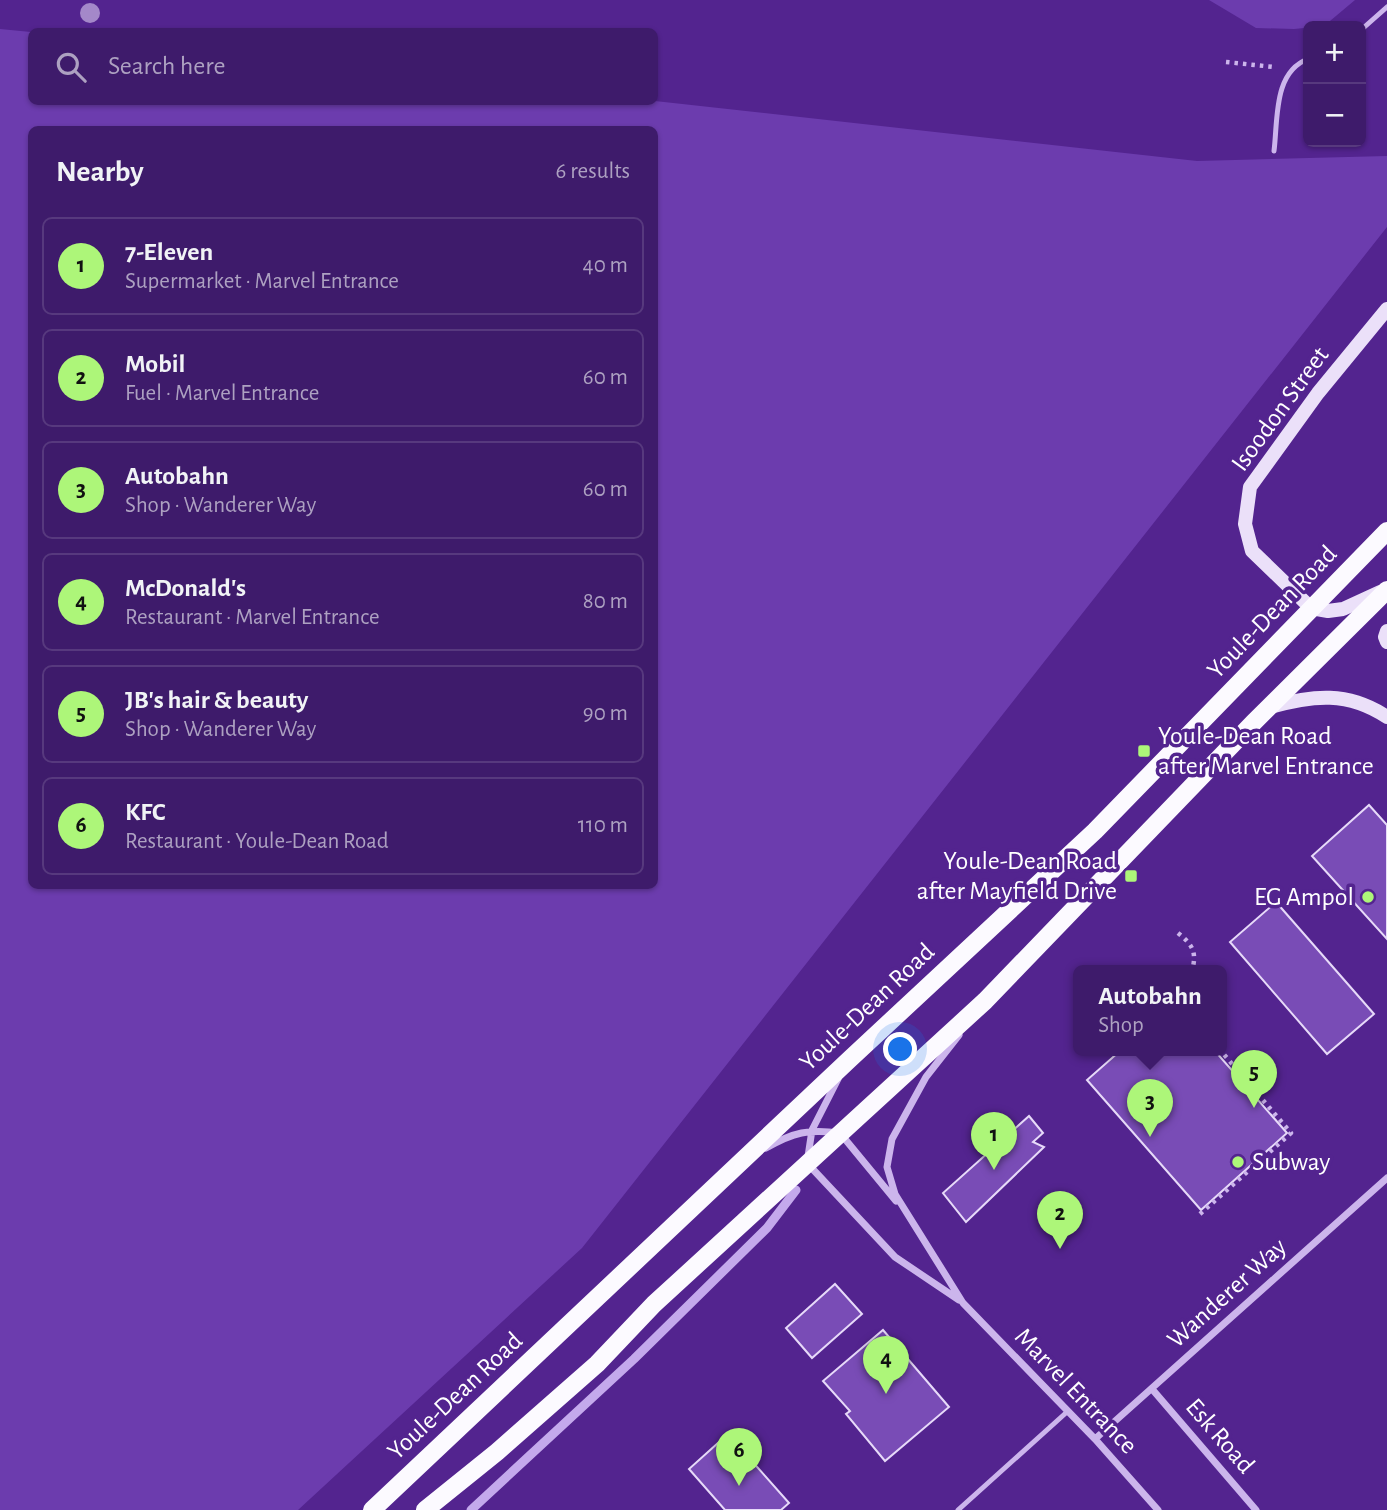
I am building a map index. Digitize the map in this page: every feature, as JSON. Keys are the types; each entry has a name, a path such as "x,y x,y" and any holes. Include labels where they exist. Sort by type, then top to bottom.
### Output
{"main road":[{"name":"Youle-Dean Road","path":"372,1510 1096,831 1387,531"},
{"path":"425,1510 497,1452 597,1364 654,1304 985,1001 1387,589"}],"street":[{"name":"Isoodon Street","path":"1311,608 1252,551 1245,524 1250,487 1318,393 1387,309"},
{"path":"1311,608 1328,611 1343,609 1387,589"},
{"path":"1387,631 1387,642"},
{"path":"1270,707 1306,697 1338,697 1387,717"},
{"name":"Marvel Entrance","path":"902,1207 887,1167 892,1139 926,1077 985,1001"},
{"path":"807,1163 812,1130 827,1096 851,1058"},
{"path":"741,1162 788,1135 812,1130 840,1133"},
{"name":"Marvel Entrance","path":"840,1133 902,1207 962,1303"},
{"name":"Marvel Entrance","path":"807,1163 895,1257 962,1303 1095,1439 1158,1510"},
{"name":"Wanderer Way","path":"1095,1439 1387,1178"},
{"name":"Esk Road","path":"1152,1389 1256,1510"}],"lane":[{"path":"1366,26 1387,7"},
{"path":"1274,151 1281,91 1288,72 1303,62"},
{"path":"958,1510 1068,1411"}],"path":[{"path":"1226,62 1274,67 1288,72"},
{"path":"1178,933 1192,944 1196,955 1194,965"},
{"path":"1199,1214 1291,1133 1225,1056"}],"shaded area":[{"path":"1209,0 1355,0 1330,21 1303,21 1303,28 1294,29 1256,28"},
{"path":"0,29 28,32 28,105 658,105 658,101 1197,161 1387,156 1387,227 582,1248 298,1510 0,1510"}],"building":[{"name":"EG Ampol","path":"1369,805 1387,825 1387,939 1312,856"},
{"path":"1276,902 1374,1014 1327,1054 1230,942"},
{"path":"1114,1056 1219,1056 1287,1133 1201,1210 1087,1080"},
{"path":"1029,1116 1043,1133 1033,1142 1044,1147 966,1222 943,1193"},
{"path":"835,1284 862,1314 812,1358 786,1328"},
{"path":"883,1330 949,1407 885,1461 846,1414 850,1411 823,1381"},
{"path":"728,1434 789,1503 781,1510 725,1510 689,1469"}],"waterway":[{"path":"471,1510 634,1359 767,1228 796,1190"}],"place":[{"name":"Youle-Dean Road after Marvel Entrance","path":"1144,751"},
{"name":"Youle-Dean Road after Mayfield Drive","path":"1131,876"},
{"name":"EG Ampol","path":"1368,897"},
{"name":"JB's hair & beauty","path":"1254,1108"},
{"name":"Autobahn","path":"1150,1137"},
{"name":"Subway","path":"1238,1162"},
{"name":"7-Eleven","path":"994,1170"},
{"name":"Mobil","path":"1060,1249"},
{"name":"McDonald's","path":"886,1394"},
{"name":"KFC","path":"739,1486"}]}
